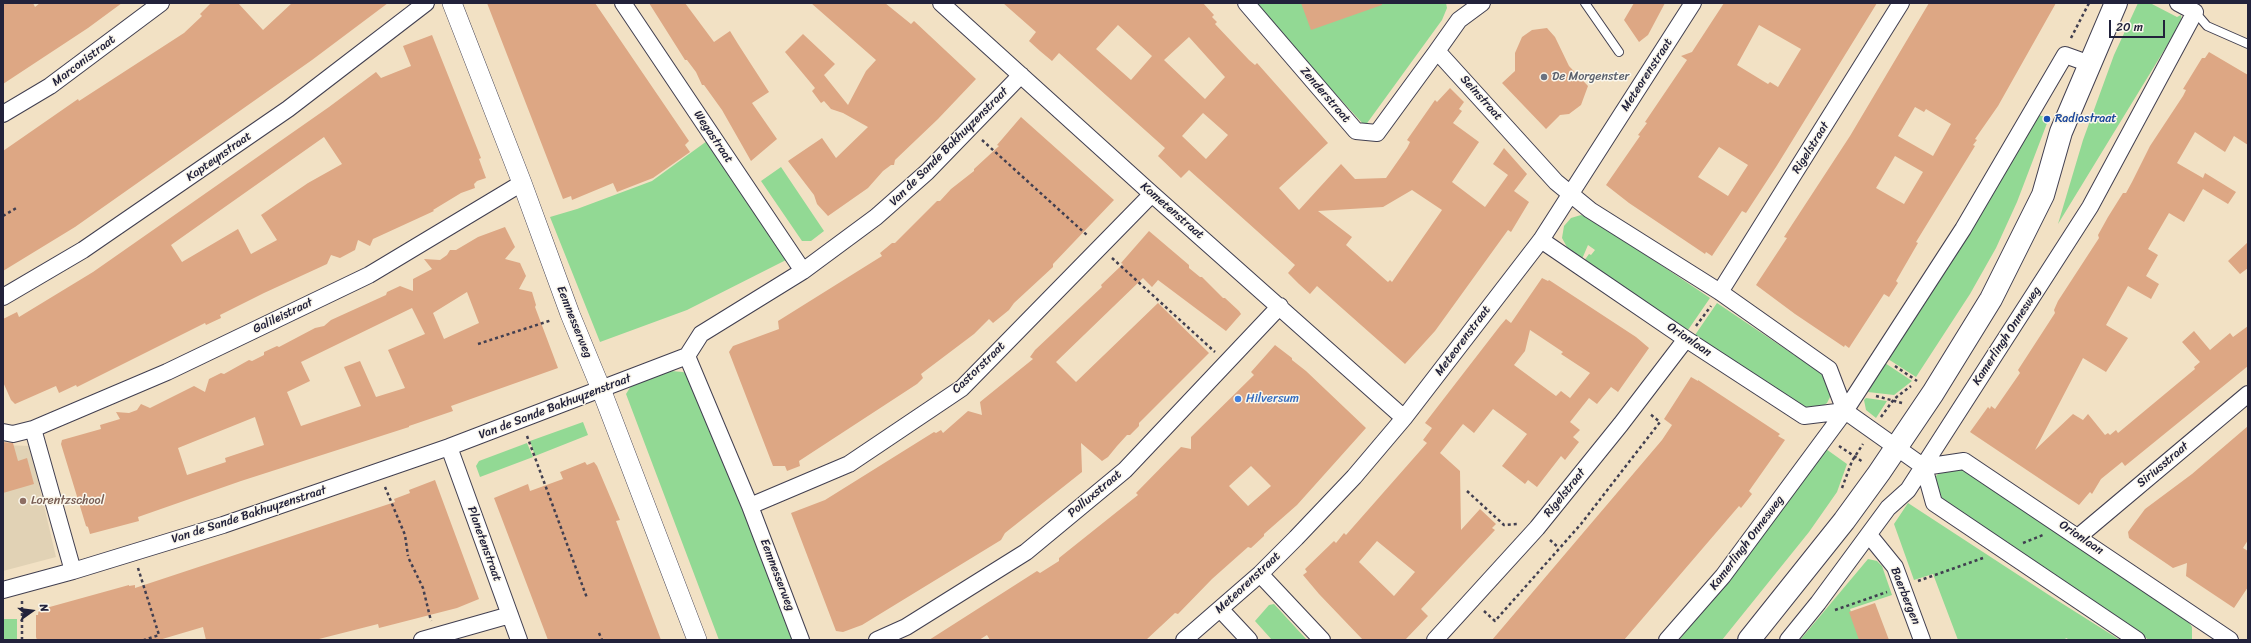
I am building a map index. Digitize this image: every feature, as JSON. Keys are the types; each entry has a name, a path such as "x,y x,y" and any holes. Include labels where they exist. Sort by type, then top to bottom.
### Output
{"main road":[{"path":"1749,640 1844,521 1933,393 1987,306 2016,252 2042,195 2062,132 2116,3"}],"street":[{"name":"Marconistraat","path":"3,114 50,86 161,3"},
{"name":"Kapteynstraat","path":"3,297 83,250 288,109 426,3"},
{"name":"Eemnesserweg","path":"452,3 522,183 570,314 601,389 697,640"},
{"name":"Wegastraat","path":"623,3 803,271"},
{"name":"Kometenstraat","path":"942,3 1152,194 1280,306 1404,418"},
{"name":"Zenderstraat","path":"1246,3 1356,131 1377,133 1437,50"},
{"path":"1437,50 1460,20 1482,3"},
{"name":"Meteorenstraat","path":"1184,640 1221,610 1260,574 1354,477 1404,418 1541,240 1693,3"},
{"name":"Rigelstraat","path":"1720,292 1902,3"},
{"path":"2178,3 2195,12"},
{"name":"Kamerlingh Onnesweg","path":"1788,640 1888,508 1908,490 1924,467 2090,207 2195,12"},
{"name":"Seinstraat","path":"1437,50 1556,182 1570,193"},
{"path":"2065,55 2090,64"},
{"name":"Kamerlingh Onnesweg","path":"1666,640 1723,576 1845,411 1963,229 2065,55"},
{"name":"Van de Sande Bakhuyzenstraat","path":"3,590 73,571 223,525 378,472 521,420 687,356 701,334 803,271 876,217 927,172 1021,75"},
{"name":"Galileistraat","path":"3,432 13,434 33,429 167,372 369,275 522,183"},
{"path":"1570,193 1590,210 1720,292 1829,369 1845,411 1924,467 1934,503 2137,640"},
{"name":"Castorstraat","path":"750,506 849,464 962,388 1152,194"},
{"name":"Orionlaan","path":"1541,240 1686,339 1804,416 1845,411"},
{"name":"Polluxstraat","path":"877,640 906,628 1032,547 1124,470 1280,306"},
{"name":"Rigelstraat","path":"1435,640 1537,528 1637,404 1686,339"},
{"name":"Eemnesserweg","path":"687,356 750,506 802,640"},
{"name":"Siriusstraat","path":"2078,537 2248,394"},
{"path":"33,429 73,571"},
{"name":"Planetenstraat","path":"449,447 519,640"},
{"name":"Orionlaan","path":"1924,467 1964,460 2230,640"},
{"name":"Baerbergen","path":"1869,535 1895,566 1922,640"},
{"path":"1260,574 1322,640"},
{"path":"1221,610 1249,640"},
{"path":"428,638 510,615"}],"lane":[{"path":"1585,3 1619,52"},
{"path":"2195,12 2207,26 2248,44"}],"path":[{"path":"2065,55 2067,46 2088,3"},
{"path":"3,216 18,207"},
{"path":"1686,339 1720,292"},
{"path":"478,344 570,314"},
{"path":"1840,492 1852,461 1872,430 1894,399 1916,383 1921,375"},
{"path":"1472,601 1495,620 1581,524 1660,422 1637,404"},
{"path":"521,420 588,598"},
{"path":"378,472 405,534 408,557 422,588 428,638"},
{"path":"1467,491 1504,525 1530,523 1559,548"},
{"path":"1831,612 2064,527"},
{"path":"133,552 159,636 144,640"},
{"path":"22,585 22,640"},
{"path":"599,633 602,640"}],"shaded area":[{"name":"Lorentzschool","path":"3,445 30,446 56,557 3,571"}],"green space":[{"path":"1252,3 1446,3 1447,8 1442,20 1365,126"},
{"path":"2138,3 2150,3 2177,17 2181,15 2182,21 2058,224 2083,140 2114,55"},
{"path":"2038,115 2049,118 2017,202 1996,248 1970,294 1916,377 1888,359 1938,282"},
{"path":"707,141 786,260 687,310 600,342 550,217 577,209 652,181"},
{"path":"781,167 824,231 811,241 802,241 761,181"},
{"path":"1581,215 1591,218 1710,298 1688,330 1584,261 1589,254 1591,255 1595,250 1588,245 1582,259 1568,249 1562,238 1564,226 1571,218"},
{"path":"1717,303 1824,375 1831,395 1827,403 1820,408 1802,408 1695,335"},
{"path":"1885,363 1912,381 1894,395 1868,392"},
{"path":"671,371 683,372 692,376 793,640 719,640 626,394 631,386"},
{"path":"1866,398 1887,401 1876,418 1866,410 1864,400"},
{"path":"583,422 588,435 535,456 530,441"},
{"path":"527,443 533,457 480,477 476,466 479,461"},
{"path":"1826,449 1847,464 1837,492 1809,532 1722,640 1679,640 1765,532"},
{"path":"1946,466 1962,467 2186,618 2192,627 2192,640 2149,640 1939,499 1934,478"},
{"path":"1908,503 2120,640 2068,640 2067,638 2062,640 1958,640 1933,574 1914,580 1894,524"},
{"path":"1868,559 1877,561 1882,566 1892,595 1850,609 1860,640 1800,640"},
{"path":"1274,604 1307,640 1272,640 1255,621 1269,605"},
{"path":"3,619 17,619 17,640 3,640"}],"building":[{"path":"3,3 33,3 35,7 40,3 122,3 88,28 3,84"},
{"path":"211,3 238,3 263,30 292,3 388,3 312,60 75,227 3,271 3,151 78,99 79,101 184,33 202,16 200,14"},
{"path":"487,3 595,3 689,141 685,145 690,152 653,178 617,192 613,183 572,200 571,196 563,199"},
{"path":"649,3 685,3 714,42 730,31 769,92 752,103 777,139 751,161 722,110 704,85 702,85 696,72 687,60 685,60"},
{"path":"811,3 885,3 911,24 914,21 976,79 938,119 895,160 894,165 891,165 883,171 868,188 828,216 817,204 814,195 788,161 822,138 836,158 868,127 843,113 831,109 824,101 821,103 812,91 815,88 785,52 803,34 835,64 824,75 848,105 866,71 876,60"},
{"path":"1003,3 1203,3 1214,15 1212,17 1217,22 1215,24 1249,60 1255,65 1257,63 1328,143 1279,188 1299,210 1341,164 1355,179 1386,178 1407,148 1410,142 1407,140 1435,100 1437,102 1450,88 1464,102 1459,109 1462,111 1453,123 1479,142 1452,182 1485,207 1508,175 1493,164 1504,148 1527,174 1514,191 1529,202 1511,232 1508,230 1435,331 1405,364 1317,286 1310,294 1288,273 1295,265 1189,170 1181,178 1158,156 1165,148 1059,53 1052,61 1029,41 1036,32","holes":["1118,25 1152,56 1131,80 1096,49","1189,37 1225,77 1205,99 1164,60","1203,113 1228,135 1206,159 1182,136","1412,190 1442,210 1392,282 1390,280 1388,282 1346,245 1352,237 1318,211 1383,207"]},
{"path":"1301,3 1382,3 1382,5 1311,30"},
{"path":"1634,3 1665,3 1648,35 1639,42 1624,20"},
{"path":"1724,3 1877,3 1746,213 1742,211 1712,256 1706,252 1705,254 1629,203 1606,185 1640,136 1638,135 1647,123 1645,122 1687,60 1681,56 1692,52","holes":["1759,25 1801,49 1778,87 1770,82 1768,84 1737,65","1719,147 1748,165 1728,196 1698,177"]},
{"path":"1929,3 2056,3 1998,106 1975,139 1977,140 1973,145 1975,146 1916,242 1918,243 1896,281 1898,283 1889,297 1884,294 1849,348 1845,345 1844,347 1795,314 1756,285 1787,238 1784,237 1850,136","holes":["1915,107 1924,112 1926,109 1951,124 1933,156 1898,136","1895,156 1923,172 1904,204 1876,188"]},
{"name":"De Morgenster","path":"1547,28 1555,37 1569,66 1588,86 1581,105 1569,114 1560,115 1546,129 1502,83 1515,71 1515,53 1522,37 1532,30"},
{"path":"432,35 481,158 479,159 486,178 477,181 474,184 475,188 461,193 433,210 434,211 373,239 370,246 358,240 355,250 340,258 331,255 327,264 264,293 220,315 221,318 206,325 205,323 77,387 76,385 59,393 56,386 15,404 11,400 3,382 3,319 17,312 19,317 93,272 329,107 376,72 381,78 411,66 403,46","holes":["324,137 342,164 308,183 261,215 277,240 251,254 238,229 182,262 171,245"]},
{"path":"2209,52 2248,75 2248,145 2234,136 2225,152 2195,132 2177,163 2203,178 2205,173 2236,192 2228,204 2203,189 2184,222 2169,213 2148,249 2158,255 2146,276 2159,284 2151,299 2128,286 2106,325 2128,338 2106,372 2083,358 2035,450 2073,414 2083,420 2088,414 2105,435 2108,433 2110,435 2116,430 2118,433 2195,369 2194,367 2200,362 2182,342 2194,331 2210,350 2230,333 2233,337 2248,326 2248,366 2125,466 2122,462 2101,479 2092,494 2090,492 2079,505 1970,432 1988,407 1990,409 1991,406 1995,409 2020,373 2018,370 2055,313 2054,310 2058,301 2099,238 2098,235 2123,193 2126,193 2150,146 2183,96 2186,90 2183,89 2202,58 2205,58"},
{"path":"1021,117 1114,200 1053,264 1053,267 1014,303 1009,310 993,323 989,319 974,334 921,374 923,378 917,384 799,461 800,466 787,471 785,466 773,466 729,352 733,346 779,329 778,321 882,256 880,253 892,243 895,243 937,201 940,201 951,189 974,171 974,169 999,146 997,145"},
{"path":"505,227 515,247 505,259 520,263 526,276 519,289 532,292 536,305 535,307 558,368 451,406 453,411 409,427 241,481 138,517 139,521 90,534 88,527 86,526 61,444 62,440 101,429 100,425 120,419 116,412 129,413 137,410 141,404 150,408 194,386 205,392 209,379 221,373 224,374 249,360 252,361 264,355 264,352 277,346 279,347 315,328 324,326 331,320 386,295 387,292 400,286 413,291 413,279 432,269 424,259 440,260 447,255 450,250 456,250 478,237","holes":["467,292 479,323 444,339 433,313","412,308 425,334 388,350 405,388 376,397 360,361 344,367 361,406 301,426 287,392 310,381 301,362","255,417 264,445 225,458 226,462 187,475 178,448"]},
{"path":"1149,231 1189,265 1189,268 1202,277 1241,314 1226,331 1158,280 1152,287 1143,278 1056,362 1076,382 1158,303 1209,353 1139,423 1139,426 1130,435 1127,435 1108,457 1102,461 1081,443 1082,472 1005,533 1001,540 862,625 843,632 836,631 791,513 825,500 934,432 936,433 941,430 943,433 968,411 982,415 980,402 1033,359 1030,357 1035,350 1102,287 1101,285 1123,264 1121,263"},
{"path":"2248,242 2248,268 2240,274 2228,261"},
{"path":"1542,278 1548,281 1549,280 1636,337 1649,348 1618,392 1611,387 1597,404 1589,398 1570,422 1580,430 1573,437 1579,442 1565,460 1561,456 1537,487 1528,480 1525,484 1502,466 1527,434 1493,409 1474,433 1463,424 1440,453 1460,471 1461,530 1480,509 1496,524 1492,528 1495,530 1421,609 1428,616 1405,640 1363,640 1303,575 1307,572 1305,569 1334,541 1336,543 1344,533 1346,535 1427,443 1423,440 1432,428 1425,423 1506,319 1511,323","holes":["1530,330 1563,352 1561,354 1590,373 1570,398 1561,391 1556,396 1514,365 1525,351","1377,541 1415,572 1394,596 1359,562"]},
{"path":"1275,345 1292,358 1292,360 1306,371 1366,428 1297,505 1264,534 1264,536 1251,548 1248,547 1212,579 1178,614 1175,613 1146,640 990,640 987,635 979,640 929,640 1037,571 1040,573 1059,561 1059,558 1138,495 1136,493 1181,447 1191,449 1191,437 1254,375 1251,372","holes":["1251,466 1271,486 1248,506 1229,486"]},
{"path":"1691,377 1698,380 1780,434 1778,436 1785,440 1749,491 1752,494 1741,508 1739,506 1624,640 1492,640 1662,440 1672,425 1664,419"},
{"path":"2248,426 2248,540 2243,548 2248,551 2248,587 2234,608 2186,576 2187,563 2173,568 2129,538 2128,532 2145,509 2192,474"},
{"path":"3,442 13,443 18,461 27,458 34,484 3,493"},
{"path":"585,462 587,465 594,462 597,466 620,520 616,521 661,640 548,640 494,498 528,484 530,491 563,479 560,472"},
{"path":"435,480 479,599 457,608 379,628 378,624 315,640 206,640 203,627 159,640 37,640 36,615 38,615 39,608 46,608 129,585 135,585 135,588 395,502 394,499 410,493 409,490"},
{"path":"1875,603 1889,640 1859,640 1849,612"}],"place":[{"name":"De Morgenster","path":"1544,77"},
{"name":"Radiostraat","path":"2047,119"},
{"name":"Hilversum","path":"1238,399"},
{"name":"Lorentzschool","path":"23,501"}]}
